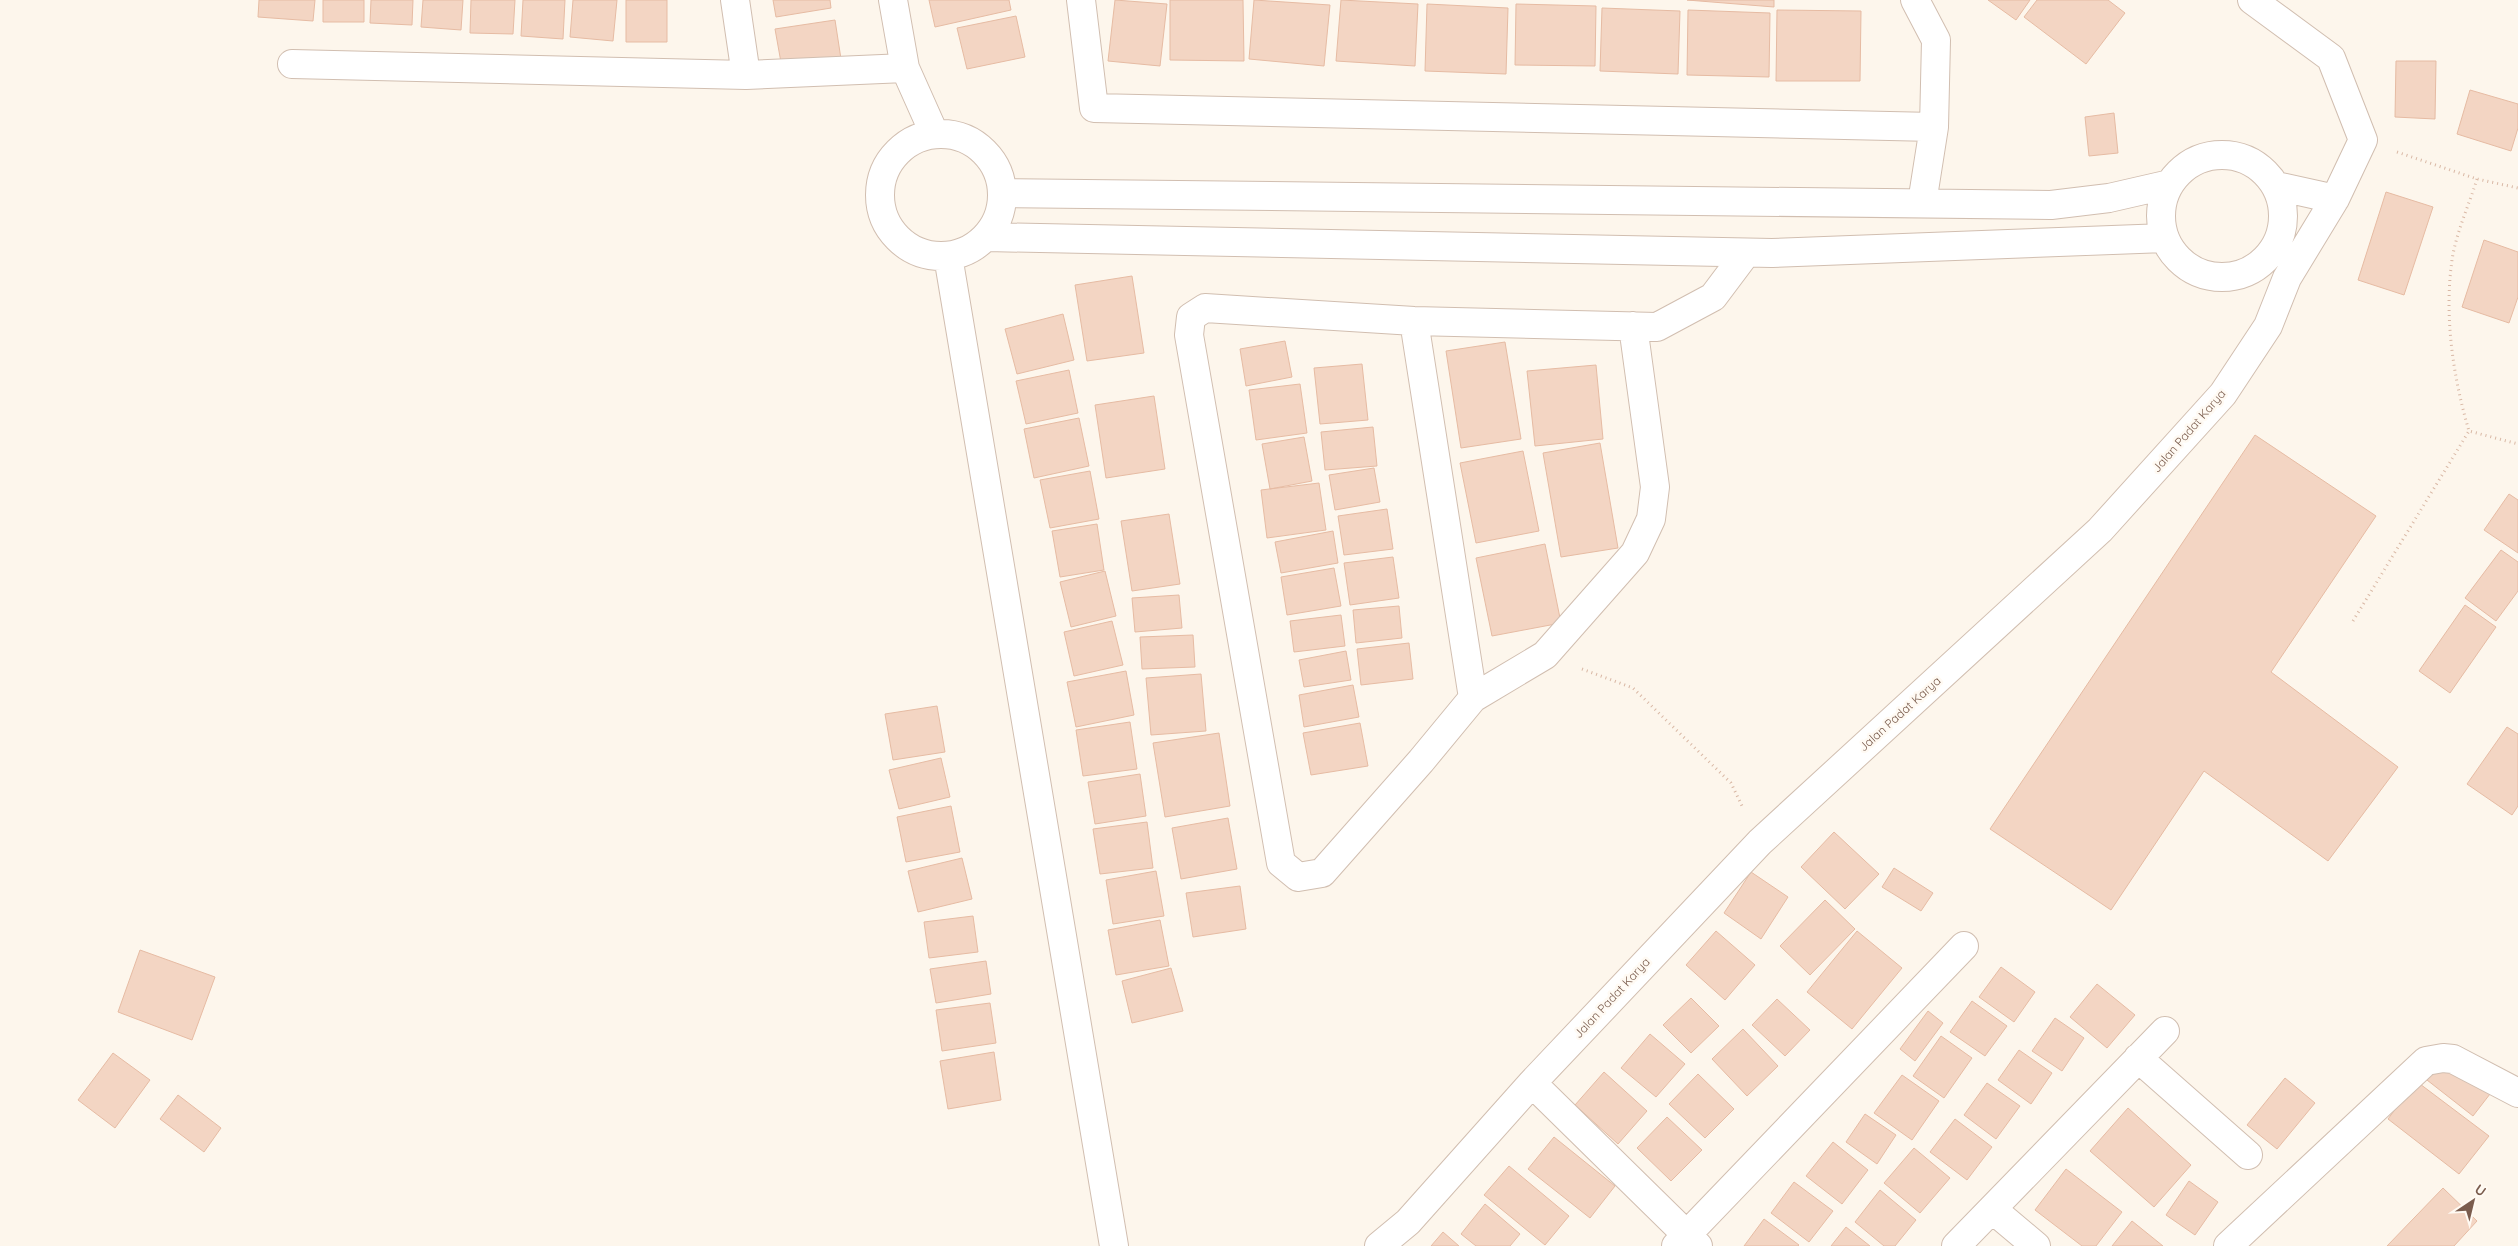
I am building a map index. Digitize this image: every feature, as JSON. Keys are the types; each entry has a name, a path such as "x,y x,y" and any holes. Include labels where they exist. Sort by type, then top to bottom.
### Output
{"street":[{"path":"735,0 746,75"},
{"path":"893,0 905,68 934,133"},
{"path":"1081,0 1094,108 1934,127"},
{"path":"1915,0 1936,40 1934,127 1922,204"},
{"path":"2252,0 2331,58 2363,140"},
{"path":"292,64 746,75 905,68"},
{"path":"934,133 959,136 982,148 997,169 1003,193 999,216 987,236 969,250 948,256 924,253 903,243 887,224 880,201 882,177 893,156 911,141 934,133"},
{"name":"Jalan Padat Karya","path":"1379,1246 1408,1222 1532,1082 1760,842 2100,530 2223,394 2268,326 2288,278 2335,198 2363,140"},
{"path":"2247,272 2268,258 2281,235 2284,210 2276,186 2259,167 2236,157 2210,156 2187,166 2170,184 2161,210 2165,238 2178,258 2198,272 2223,277 2247,272 2288,278"},
{"path":"1003,193 2051,205 2109,198 2170,184"},
{"path":"2276,186 2335,198"},
{"path":"987,236 1746,253 2165,238"},
{"path":"1633,326 1655,487 1651,519 1635,553 1545,655 1473,698 1421,761 1322,873 1298,877 1282,863 1189,335 1191,317 1205,308 1414,321 1633,326 1657,327 1713,297 1746,253"},
{"path":"948,256 1114,1246"},
{"path":"1414,321 1473,698"},
{"path":"1532,1082 1686,1242 1964,946"},
{"path":"1956,1246 2165,1031"},
{"path":"2138,1058 2248,1155"},
{"path":"2228,1246 2426,1061 2442,1058 2453,1059 2518,1093"},
{"path":"1992,1209 2036,1246"}],"path":[{"path":"2363,140 2477,180 2518,188"},
{"path":"2353,621 2469,431 2460,401 2454,363 2450,309 2452,260 2477,180"},
{"path":"2469,431 2518,444"},
{"path":"1545,655 1633,688 1731,783 1760,842"}],"building":[{"path":"259,0 315,0 313,21 258,17"},
{"path":"323,0 364,0 364,22 323,22"},
{"path":"371,0 413,0 412,25 370,23"},
{"path":"423,0 463,0 461,30 421,27"},
{"path":"471,0 515,0 513,34 470,33"},
{"path":"523,0 565,0 563,39 521,36"},
{"path":"573,0 617,0 613,41 570,37"},
{"path":"626,0 667,0 667,42 626,42"},
{"path":"773,0 830,0 831,8 776,17"},
{"path":"929,0 1009,0 1011,10 935,27"},
{"path":"1115,0 1167,4 1160,66 1108,61"},
{"path":"1170,0 1243,0 1244,61 1170,60"},
{"path":"1254,0 1330,5 1324,66 1249,59"},
{"path":"1341,0 1418,4 1415,66 1336,61"},
{"path":"1687,0 1774,0 1774,7"},
{"path":"1988,0 2030,0 2016,20"},
{"path":"2037,0 2108,0 2125,13 2086,64 2024,17"},
{"path":"1427,4 1508,8 1506,74 1425,71"},
{"path":"1516,4 1596,6 1595,66 1515,65"},
{"path":"1602,8 1680,11 1678,74 1600,71"},
{"path":"1688,10 1770,13 1769,77 1687,75"},
{"path":"1777,10 1861,11 1860,81 1776,81"},
{"path":"1016,16 1025,57 967,69 957,28"},
{"path":"835,20 841,59 782,68 775,29"},
{"path":"2396,61 2436,61 2435,119 2395,117"},
{"path":"2470,90 2518,104 2518,128 2511,151 2457,134"},
{"path":"2114,113 2118,153 2089,156 2085,117"},
{"path":"2386,192 2433,207 2404,295 2358,280"},
{"path":"2484,240 2518,252 2518,297 2509,323 2462,307"},
{"path":"1132,276 1144,353 1087,361 1075,285"},
{"path":"1063,314 1074,360 1017,374 1005,329"},
{"path":"1285,341 1292,377 1246,386 1240,349"},
{"path":"1505,342 1521,439 1461,448 1446,351"},
{"path":"1362,364 1368,420 1320,424 1314,368"},
{"path":"1596,365 1603,439 1535,446 1527,371"},
{"path":"1069,370 1078,413 1026,424 1016,381"},
{"path":"1300,384 1307,433 1256,440 1249,390"},
{"path":"1154,396 1165,469 1106,478 1095,405"},
{"path":"1079,418 1089,466 1034,478 1024,429"},
{"path":"1373,427 1377,466 1325,470 1321,432"},
{"path":"2255,435 2376,516 2271,672 2398,767 2328,861 2204,771 2111,910 1990,829"},
{"path":"1304,437 1312,481 1270,489 1262,444"},
{"path":"1600,443 1618,548 1561,557 1543,453"},
{"path":"1523,451 1539,531 1476,543 1460,463"},
{"path":"1374,468 1380,502 1335,510 1329,475"},
{"path":"1090,471 1099,519 1050,528 1040,480"},
{"path":"1319,483 1326,530 1267,538 1261,490"},
{"path":"2509,494 2518,500 2518,553 2484,530"},
{"path":"1387,509 1393,549 1344,555 1338,516"},
{"path":"1169,514 1180,584 1132,591 1121,521"},
{"path":"1097,524 1104,570 1060,577 1052,531"},
{"path":"1333,531 1338,563 1281,573 1275,542"},
{"path":"1545,544 1561,623 1492,636 1476,558"},
{"path":"2501,550 2518,562 2518,591 2496,621 2465,598"},
{"path":"1393,557 1399,598 1350,605 1344,563"},
{"path":"1334,568 1341,606 1287,615 1281,577"},
{"path":"1105,571 1116,616 1071,627 1060,582"},
{"path":"1179,595 1182,628 1135,632 1132,598"},
{"path":"2465,605 2496,627 2450,693 2419,671"},
{"path":"1399,606 1402,638 1356,643 1353,610"},
{"path":"1341,615 1345,646 1294,652 1290,621"},
{"path":"1112,621 1123,665 1074,676 1064,632"},
{"path":"1193,635 1195,667 1142,669 1140,637"},
{"path":"1409,643 1413,679 1361,685 1357,649"},
{"path":"1346,651 1351,680 1304,687 1299,660"},
{"path":"1126,671 1134,715 1076,727 1067,682"},
{"path":"1201,674 1206,731 1151,735 1146,678"},
{"path":"1353,685 1359,717 1304,727 1299,695"},
{"path":"937,706 945,752 893,760 885,714"},
{"path":"1130,722 1137,769 1083,776 1076,730"},
{"path":"1360,723 1368,766 1311,775 1303,733"},
{"path":"2507,727 2518,734 2518,806 2512,815 2467,784"},
{"path":"1219,733 1230,806 1165,817 1153,743"},
{"path":"941,758 950,797 899,809 889,770"},
{"path":"1140,774 1146,816 1095,824 1088,782"},
{"path":"951,806 960,852 906,862 897,817"},
{"path":"1228,818 1237,869 1181,879 1172,828"},
{"path":"1147,822 1153,868 1100,874 1093,829"},
{"path":"1834,832 1879,874 1845,909 1801,867"},
{"path":"962,858 972,899 918,912 908,871"},
{"path":"1894,868 1933,893 1921,911 1882,887"},
{"path":"1156,871 1164,916 1113,924 1106,880"},
{"path":"1751,872 1788,897 1761,939 1724,913"},
{"path":"1240,886 1246,929 1193,937 1186,893"},
{"path":"1825,900 1855,929 1810,975 1780,946"},
{"path":"973,916 978,952 929,958 924,922"},
{"path":"1160,920 1169,966 1116,975 1108,930"},
{"path":"1716,931 1755,965 1725,1000 1686,965"},
{"path":"1857,931 1902,968 1852,1029 1807,992"},
{"path":"140,950 215,977 192,1040 118,1012"},
{"path":"986,961 991,994 936,1003 930,969"},
{"path":"2001,967 2035,992 2014,1022 1979,997"},
{"path":"1171,968 1183,1011 1132,1023 1122,981"},
{"path":"2097,984 2135,1015 2107,1048 2070,1017"},
{"path":"1691,998 1719,1026 1691,1053 1663,1025"},
{"path":"1777,999 1810,1030 1785,1056 1752,1025"},
{"path":"1972,1001 2007,1026 1985,1056 1950,1032"},
{"path":"990,1003 996,1043 942,1051 936,1010"},
{"path":"1928,1011 1943,1023 1915,1061 1900,1049"},
{"path":"2055,1018 2084,1038 2062,1071 2032,1051"},
{"path":"1743,1029 1778,1066 1747,1096 1712,1059"},
{"path":"1650,1034 1685,1064 1656,1097 1621,1068"},
{"path":"1941,1036 1972,1058 1944,1098 1913,1076"},
{"path":"2019,1050 2052,1073 2031,1104 1998,1080"},
{"path":"994,1052 1001,1100 948,1109 940,1061"},
{"path":"113,1053 150,1080 115,1128 78,1100"},
{"path":"2444,1059 2490,1094 2473,1116 2427,1080"},
{"path":"1604,1072 1647,1111 1618,1144 1575,1105"},
{"path":"1698,1074 1734,1109 1705,1138 1669,1104"},
{"path":"1902,1075 1939,1101 1912,1140 1874,1113"},
{"path":"2285,1078 2315,1103 2277,1149 2247,1125"},
{"path":"2416,1081 2489,1136 2459,1174 2388,1119"},
{"path":"1987,1083 2020,1106 1996,1139 1964,1115"},
{"path":"178,1095 221,1128 204,1152 160,1119"},
{"path":"2128,1108 2191,1165 2154,1207 2090,1151"},
{"path":"1865,1114 1896,1135 1877,1164 1846,1142"},
{"path":"1667,1117 1702,1150 1671,1181 1637,1148"},
{"path":"1955,1119 1992,1147 1967,1180 1930,1152"},
{"path":"1554,1137 1615,1186 1590,1218 1528,1169"},
{"path":"1833,1142 1868,1170 1842,1204 1806,1176"},
{"path":"1914,1148 1950,1178 1920,1213 1884,1183"},
{"path":"1509,1166 1569,1216 1545,1245 1484,1195"},
{"path":"2066,1169 2122,1212 2096,1246 2082,1246 2035,1210"},
{"path":"2189,1181 2218,1202 2195,1235 2166,1215"},
{"path":"1794,1182 1833,1211 1809,1242 1771,1213"},
{"path":"2443,1188 2477,1221 2454,1246 2387,1246"},
{"path":"1880,1190 1916,1220 1895,1246 1884,1246 1855,1222"},
{"path":"1485,1204 1520,1234 1510,1246 1476,1246 1461,1234"},
{"path":"1764,1219 1799,1245 1744,1246"},
{"path":"2132,1221 2163,1246 2112,1246"},
{"path":"1846,1227 1870,1246 1831,1246"},
{"path":"1443,1232 1459,1246 1431,1246"}]}
